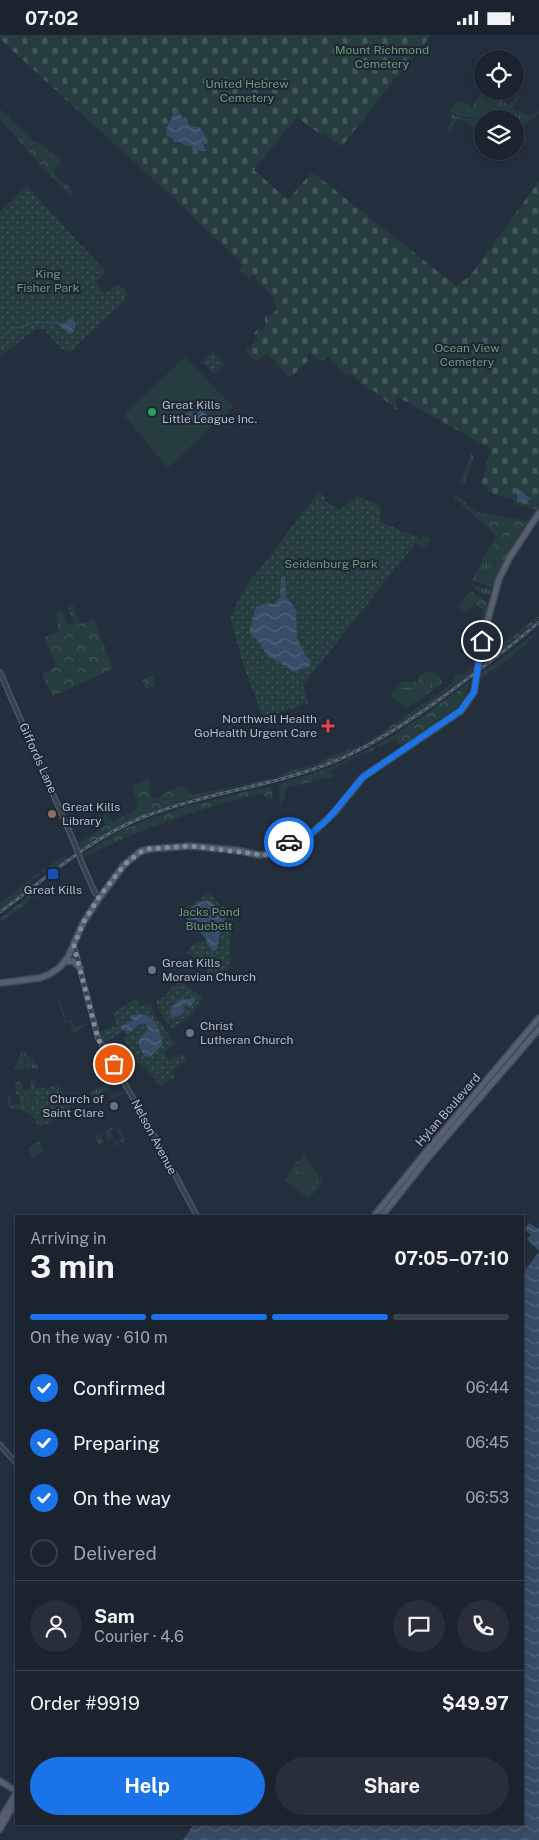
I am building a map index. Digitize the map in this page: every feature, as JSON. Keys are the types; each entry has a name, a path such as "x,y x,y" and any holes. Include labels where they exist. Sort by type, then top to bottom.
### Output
{"main road":[{"path":"0,983 40,978 55,971 65,962 83,923 99,897 124,865 139,853 147,849 190,846 265,855 312,833 335,812 363,777 460,711 474,692 482,641 499,579 510,557 539,513"},
{"path":"65,962 73,961 80,968"},
{"name":"Hylan Boulevard","path":"375,1215 422,1156 539,1019"},
{"name":"Hylan Boulevard","path":"383,1215 429,1157 539,1029"},
{"path":"0,1781 15,1791"},
{"path":"0,1820 15,1794"},
{"path":"0,1829 15,1803"}],"street":[{"name":"Giffords Lane","path":"0,672 95,893 99,897"},
{"name":"Nelson Avenue","path":"74,946 98,1039 147,1122 196,1215"},
{"path":"0,1445 15,1462"}],"green space":[{"name":"Ocean View Cemetery","path":"0,35 431,35 397,78 395,77 385,89 381,97 342,146 323,133 321,135 297,117 254,170 288,200 310,174 316,175 456,286 470,276 539,181 539,509 514,504 514,500 488,492 487,487 481,485 491,449 396,396 397,410 374,391 368,390 350,373 346,376 328,356 320,362 310,352 306,356 309,360 290,378 267,353 256,362 245,351 257,340 254,333 259,328 262,331 264,328 266,324 264,315 270,316 278,309 273,302 275,300 256,280 257,278 254,276 248,278 239,270 243,265 178,202 0,39"},
{"path":"458,100 472,107 477,100 500,100 509,105 513,100 518,100 512,108 516,110 474,110 474,118 459,116 450,110 457,101 459,102"},
{"path":"0,109 36,143 45,147 62,161 55,168 53,174 71,188 72,198 0,119"},
{"path":"539,111 539,114 524,125 524,113 530,116"},
{"path":"452,114 460,118 474,119 474,128 457,118 451,131 446,129 454,118 450,118"},
{"name":"King Fisher Park","path":"27,186 106,272 96,282 105,294 118,284 127,293 126,299 70,352 61,349 44,329 36,329 0,356 0,212"},
{"path":"213,352 225,364 214,374 202,362"},
{"name":"Great Kills Little League Inc.","path":"185,357 233,407 170,466 166,466 124,415"},
{"path":"471,454 474,455 474,458 464,484 460,483"},
{"name":"Seidenburg Park","path":"319,492 326,499 325,501 340,510 357,496 380,506 380,522 420,538 303,685 308,703 263,718 243,664 230,617 244,589"},
{"path":"456,494 476,512 526,521 530,515 533,515 532,521 524,535 499,573 493,558 495,547 492,542 496,535 453,497"},
{"path":"424,534 431,539 423,549 416,544"},
{"path":"492,542 495,547 493,561 499,573 494,585 490,587 472,580"},
{"path":"471,584 490,590 491,594 480,592"},
{"path":"470,591 490,603 480,634 477,637 483,610 475,604 466,613 459,606"},
{"path":"73,605 81,624 94,619 113,669 53,696 42,674 56,665 44,638 58,632 55,614 61,611 68,625 74,622 68,608"},
{"path":"539,615 539,619 536,622 483,665 483,659"},
{"path":"539,630 523,648 482,678 480,677 480,674"},
{"path":"473,668 471,675 421,711 370,742 316,767 278,779 278,775 314,764 359,745 361,746 435,696 452,683 457,674 461,676"},
{"path":"430,671 436,674 442,683 407,709 390,696 402,682 418,682 420,675"},
{"path":"155,674 153,680 155,686 146,689 142,680"},
{"path":"429,678 434,678 435,684 433,687 417,692 415,697 409,702 399,698 398,693 402,688 419,686"},
{"path":"469,682 467,693 461,703 432,729 400,745 395,739 379,748 378,746 368,754 366,752 330,771 333,778 286,788 284,799 280,804 279,784 337,764 394,736"},
{"path":"149,778 153,799 178,787 187,789 191,795 271,778 271,782 197,799 149,814 126,824 82,850 79,843 106,825 102,816 105,815 102,807 108,818 113,821 133,812 138,806 132,786"},
{"path":"271,786 273,803 270,798 267,800 263,793 240,799 194,812 149,828 85,857 83,854 118,832 146,820 187,806"},
{"path":"69,853 66,857 68,859 52,870 50,868 42,874 41,871"},
{"path":"39,872 40,875 30,882 32,885 0,910 0,904"},
{"path":"35,891 37,894 35,897 0,922 0,919"},
{"name":"Jacks Pond Bluebelt","path":"209,893 221,906 233,910 229,957 232,959 224,978 207,971 206,967 187,952 192,945 206,939 193,927 192,929 182,910"},
{"path":"180,981 203,998 192,1015 172,1029 158,1009 156,1000 166,996 170,989"},
{"path":"137,998 139,1006 150,1004 154,1014 175,1044 164,1053 169,1061 182,1053 187,1060 171,1070 175,1077 160,1086 146,1068 138,1063 123,1038 127,1035 124,1031 105,1043 100,1032 117,1025 113,1013"},
{"path":"60,1000 67,1021 72,1020 74,1027 87,1023 88,1025 73,1033 70,1023 65,1022 57,1001"},
{"path":"23,1050 24,1069 15,1070 14,1069"},
{"path":"24,1050 39,1068 25,1069"},
{"path":"118,1077 108,1088 112,1096 122,1091 123,1093 111,1099 108,1089 96,1099 98,1102 94,1104 90,1093"},
{"path":"35,1080 36,1088 47,1088 47,1090 55,1084 61,1089 71,1107 54,1116 55,1119 40,1127 30,1113 9,1107 7,1097 11,1096 12,1105 20,1104 19,1095 16,1095 15,1083 21,1081 23,1090 30,1089 30,1081"},
{"path":"23,1091 33,1091 35,1096 33,1101 29,1103 24,1102"},
{"path":"117,1125 125,1140 103,1152 116,1143 113,1138 108,1140 104,1133 101,1135 104,1142 99,1145 95,1137 114,1127 110,1131 117,1142 122,1139 116,1130"},
{"path":"39,1141 44,1151 32,1157 28,1148"},
{"path":"305,1156 319,1177 321,1176 324,1180 309,1199 285,1180 292,1171 294,1164"},
{"path":"305,1158 321,1180 307,1197 287,1181 293,1173 294,1165","holes":["296,1165 300,1171 309,1165 320,1180 313,1189 310,1186 317,1177 307,1170 299,1179 293,1174"]}],"water":[{"path":"175,110 178,110 189,124 199,127 205,134 204,147 206,151 196,151 191,146 186,146 182,142 174,142 172,138 167,136 166,130"},
{"path":"70,318 75,321 76,325 70,334 56,323 65,323"},
{"path":"201,409 210,418 205,422 202,419 195,425 186,415 191,411 195,415"},
{"path":"517,488 531,499 517,502"},
{"path":"285,576 286,596 296,610 297,638 306,656 311,660 309,667 293,672 268,657 259,642 249,632 256,607 265,603 274,604 280,597 281,578"},
{"path":"203,901 210,901 216,907 224,910 226,919 220,933 217,949 213,951 208,945 206,938 185,917 194,906"},
{"path":"192,996 196,998 194,1003 189,1007 187,1005 183,1006 182,1009 185,1010 182,1014 176,1017 170,1014 172,1007 180,999 190,999"},
{"path":"139,1014 150,1017 157,1025 161,1035 162,1046 150,1057 144,1056 139,1046 139,1039 148,1030 146,1024 140,1024 130,1032 122,1030 120,1027 133,1020 130,1016"},
{"path":"529,1223 539,1229 539,1251 527,1239 531,1235 524,1229"},
{"path":"539,1252 539,1840 183,1840 193,1825 524,1825 524,1271"}],"waterway":[{"path":"0,339 12,328 36,322 56,323"},
{"path":"207,977 212,959 212,950"},
{"path":"167,1019 172,1015"},
{"path":"108,1034 120,1027"}],"railway":[{"path":"0,912 85,848 141,818 190,802 315,769 356,752 416,716 499,655 539,622"}],"way so far":[{"path":"114,1064 98,1039 74,946 88,915 120,869 131,858 147,849 190,846 236,850 263,855 289,842"}],"place":[{"name":"Great Kills Little League Inc.","path":"152,412"},
{"name":"Northwell Health GoHealth Urgent Care","path":"328,726"},
{"name":"Great Kills Library","path":"52,814"},
{"name":"Great Kills","path":"53,874"},
{"name":"Great Kills Moravian Church","path":"152,970"},
{"name":"Christ Lutheran Church","path":"190,1033"},
{"name":"Church of Saint Clare","path":"114,1106"}],"route":[{"path":"289,842 312,833 335,812 363,777 455,716 466,705 474,692 482,641"}],"park label":[{"name":"Mount Richmond Cemetery","path":"382,57"},
{"name":"United Hebrew Cemetery","path":"247,91"}]}
